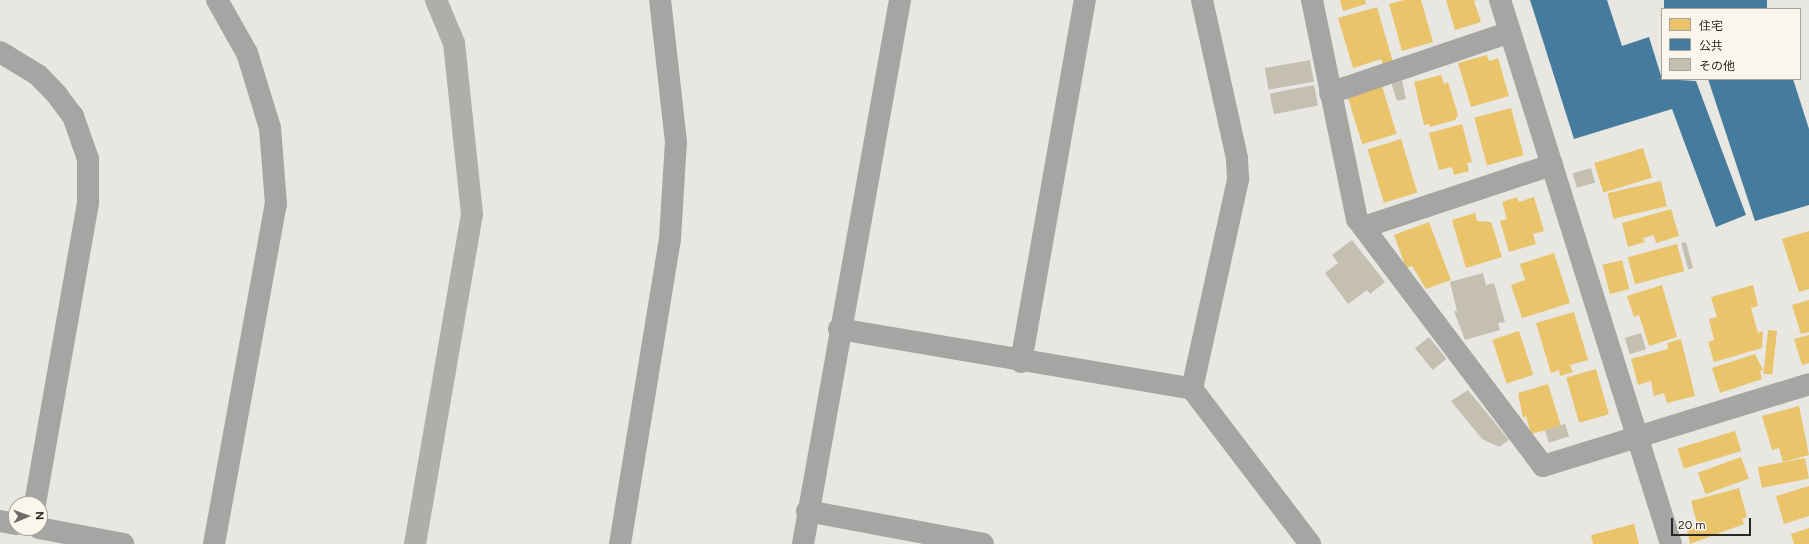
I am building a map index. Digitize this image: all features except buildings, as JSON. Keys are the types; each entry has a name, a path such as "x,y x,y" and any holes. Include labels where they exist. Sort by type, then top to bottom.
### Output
{"street":[{"path":"214,544 276,204 270,128 247,53 216,0"},
{"path":"415,544 472,214 454,43 436,0"},
{"path":"620,544 670,239 676,142 660,0"},
{"path":"803,544 807,511 839,329 900,0"},
{"path":"1021,362 1085,0"},
{"path":"1192,389 1238,178 1237,158 1202,0"},
{"path":"1312,0 1356,219 1364,227 1543,466 1809,384"},
{"path":"1500,0 1671,544"},
{"path":"1330,93 1510,32"},
{"path":"0,52 38,75 57,95 73,116 88,159 88,203 36,496"},
{"path":"1364,227 1552,165"},
{"path":"839,329 1021,362 1192,389 1310,544"},
{"path":"807,511 983,544"},
{"path":"48,530 123,544"}]}
